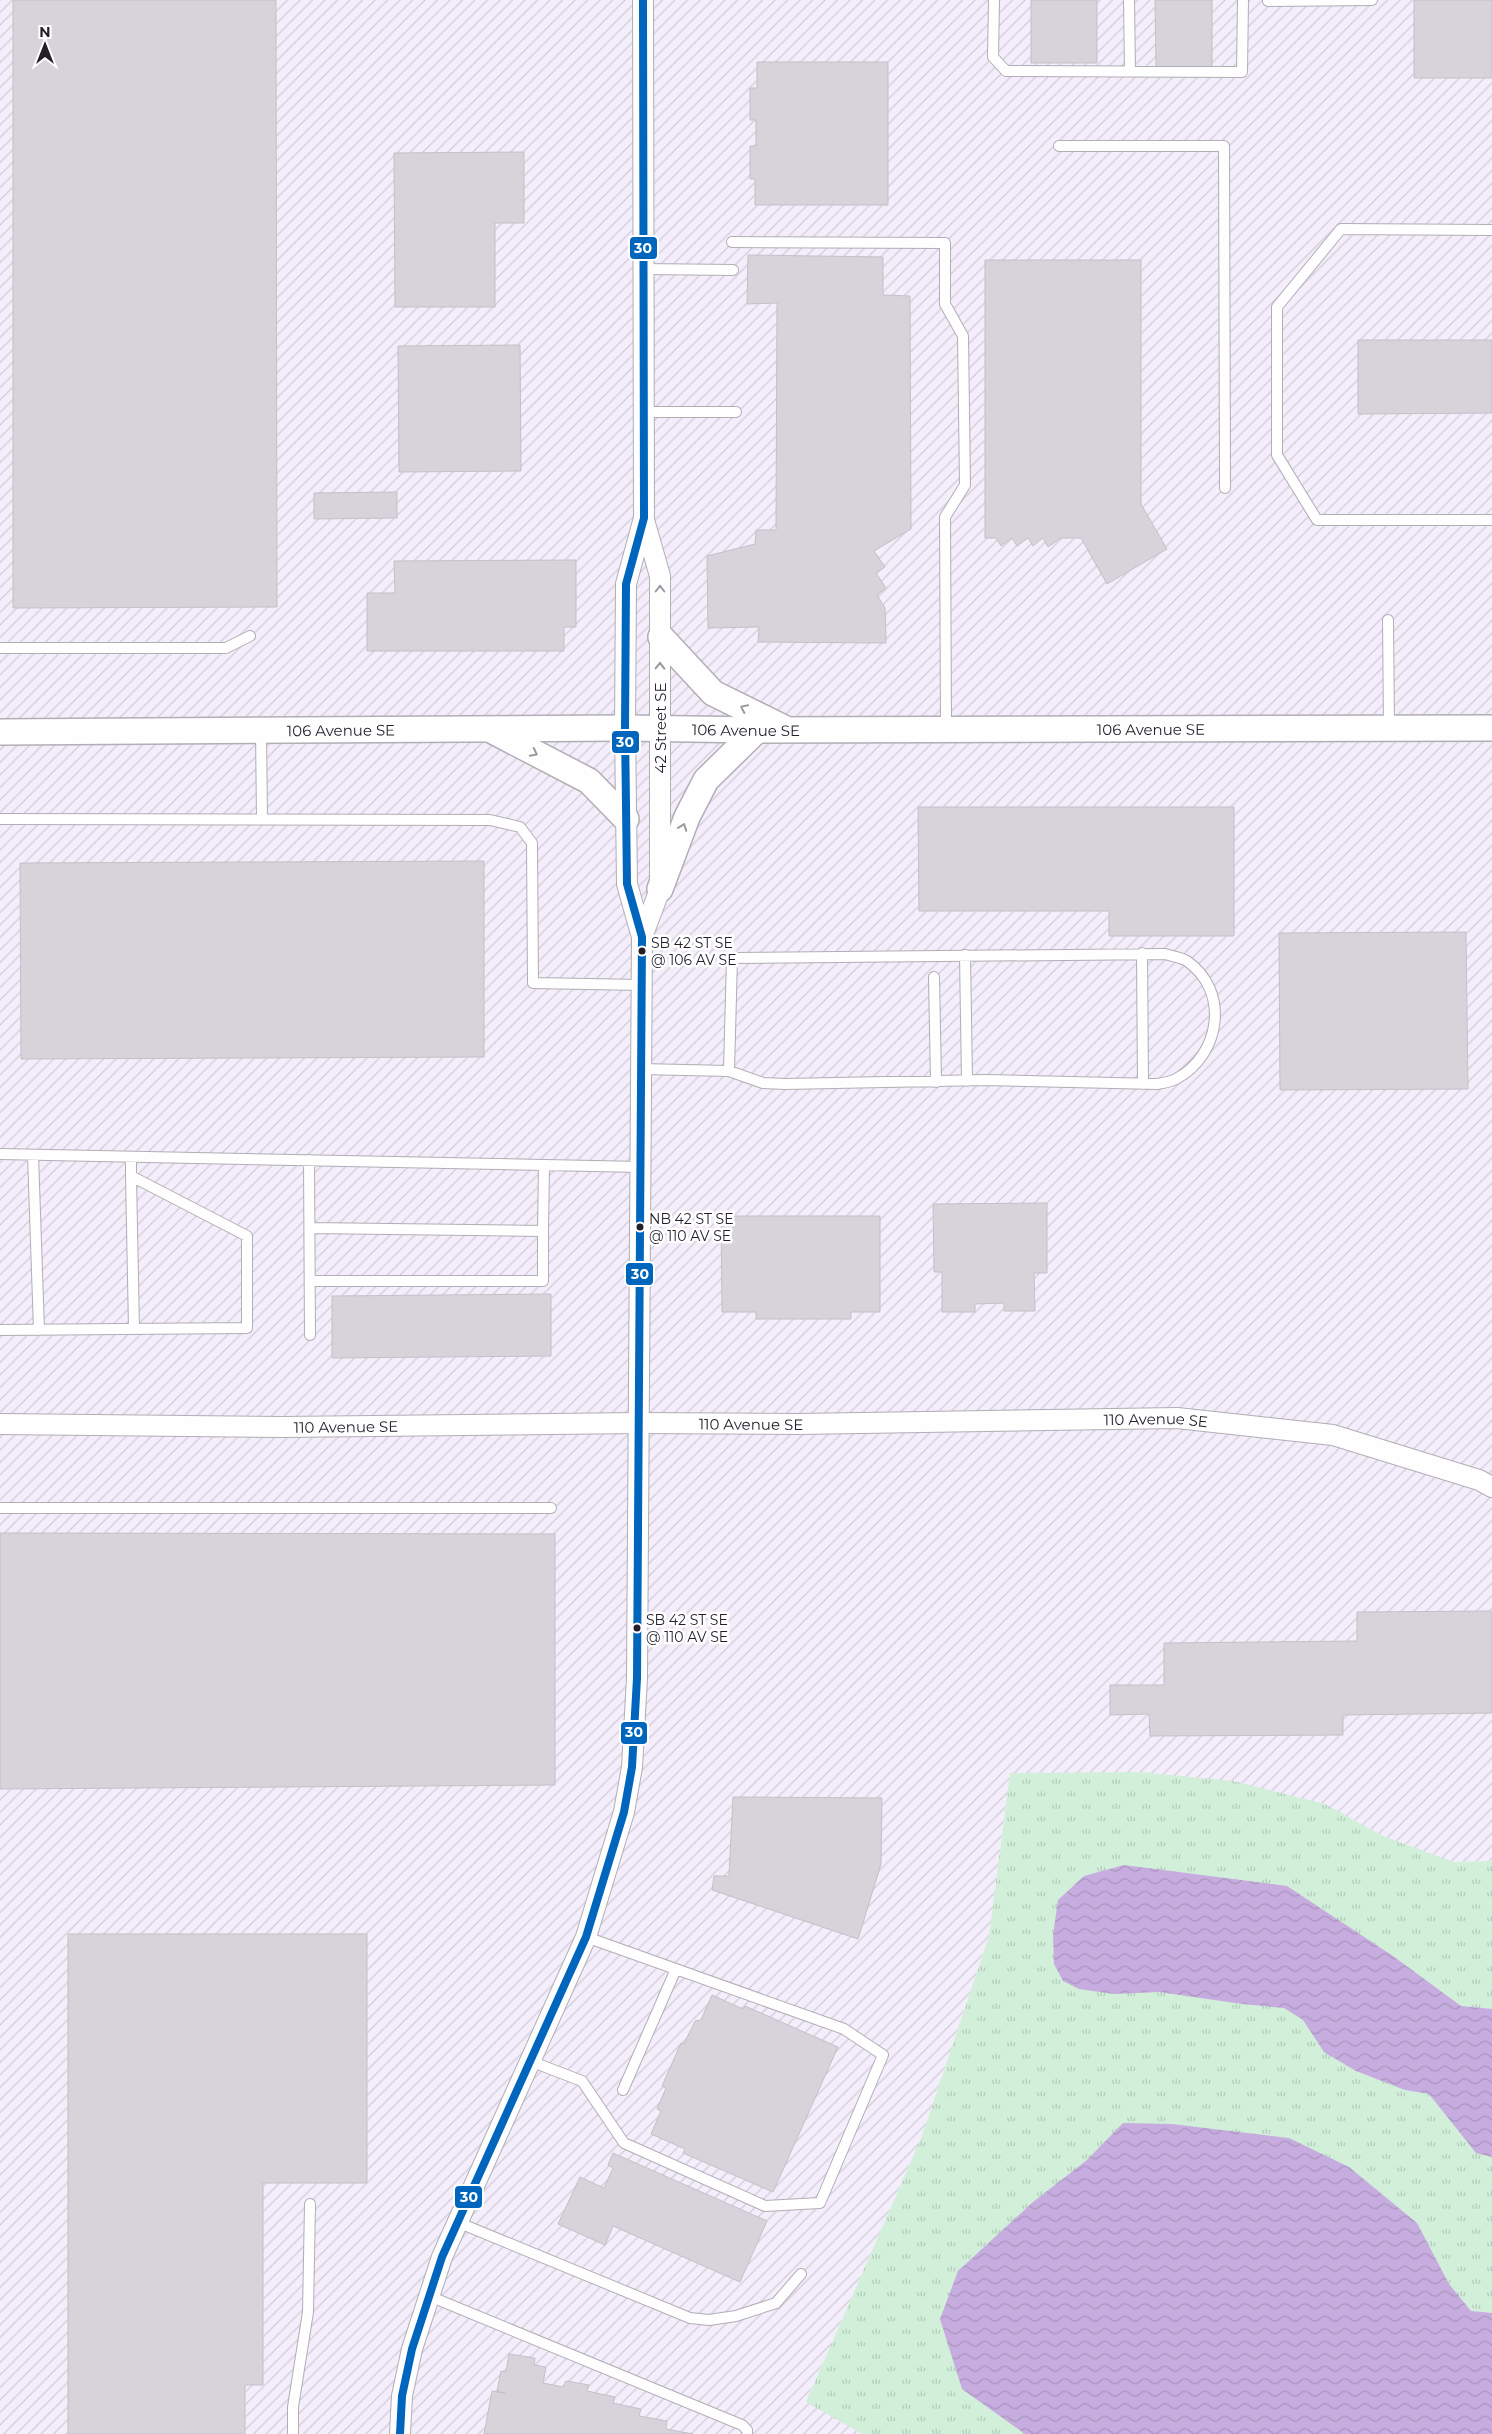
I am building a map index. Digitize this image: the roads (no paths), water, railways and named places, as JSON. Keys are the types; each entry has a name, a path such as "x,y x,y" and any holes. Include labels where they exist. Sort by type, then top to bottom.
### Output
{"street":[{"name":"42 Street SE","path":"400,2434 402,2396 412,2349 442,2257 586,1936 624,1812 632,1767 637,1678 642,937 627,884 625,728 626,584 644,518 643,0"},
{"name":"42 Street SE","path":"642,937 660,889 660,576 644,518"},
{"path":"661,637 713,693 788,730"},
{"name":"106 Avenue SE","path":"0,732 625,728 659,730 946,730 1492,728"},
{"path":"491,730 589,781 626,819"},
{"path":"660,889 687,817 706,780 757,730"},
{"name":"110 Avenue SE","path":"0,1424 282,1427 639,1423 799,1424 1177,1418 1333,1435 1479,1480 1492,1487"}],"lane":[{"path":"994,0 993,57 1006,71 1242,72 1243,0"},
{"path":"1129,0 1130,71"},
{"path":"1268,1 1372,0"},
{"path":"1059,146 1224,146 1225,488"},
{"path":"1492,230 1341,229 1277,307 1277,455 1317,520 1492,520"},
{"path":"732,242 945,243 946,304 963,336 965,485 944,517 946,730"},
{"path":"643,269 733,270"},
{"path":"644,412 736,412"},
{"path":"1388,620 1389,729"},
{"path":"0,648 226,648 250,636"},
{"path":"261,731 262,819"},
{"path":"0,819 490,820 520,827 532,843 533,983 642,985"},
{"path":"1142,953 1143,1084"},
{"path":"641,1069 728,1071 763,1083 784,1084 967,1081 1157,1084 1175,1080 1194,1065 1212,1042 1216,1011 1206,979 1185,960 1164,954 732,958 728,1071"},
{"path":"965,955 967,1081"},
{"path":"934,977 936,1082"},
{"path":"0,1154 641,1167"},
{"path":"33,1155 39,1330"},
{"path":"131,1157 134,1329"},
{"path":"310,1160 310,1335"},
{"path":"310,1281 543,1281 544,1165"},
{"path":"0,1330 246,1328 247,1236 131,1176"},
{"path":"310,1228 543,1231"},
{"path":"0,1508 551,1508"},
{"path":"530,2061 582,2081 624,2143 765,2206 820,2203 883,2055 844,2029 586,1936"},
{"path":"623,2090 676,1969"},
{"path":"293,2434 293,2407 308,2312 310,2204"},
{"path":"457,2222 690,2318 710,2320 736,2316 776,2303 801,2274"},
{"path":"429,2296 742,2425 747,2430 747,2434"}],"water":[{"path":"1124,1865 1287,1886 1393,1956 1461,2006 1492,2009 1492,2157 1476,2153 1429,2094 1405,2090 1356,2071 1324,2052 1303,2020 1284,2008 1159,1992 1113,1994 1079,1989 1063,1981 1054,1964 1053,1935 1058,1900 1084,1876"},
{"path":"1123,2123 1172,2124 1289,2138 1349,2167 1417,2223 1449,2284 1471,2311 1492,2313 1492,2434 1025,2434 962,2389 940,2319 958,2271 1033,2202 1087,2160"}],"place":[{"name":"SB 42 ST SE @ 106 AV SE","path":"642,951"},
{"name":"NB 42 ST SE @ 110 AV SE","path":"640,1227"},
{"name":"SB 42 ST SE @ 110 AV SE","path":"637,1628"}]}
